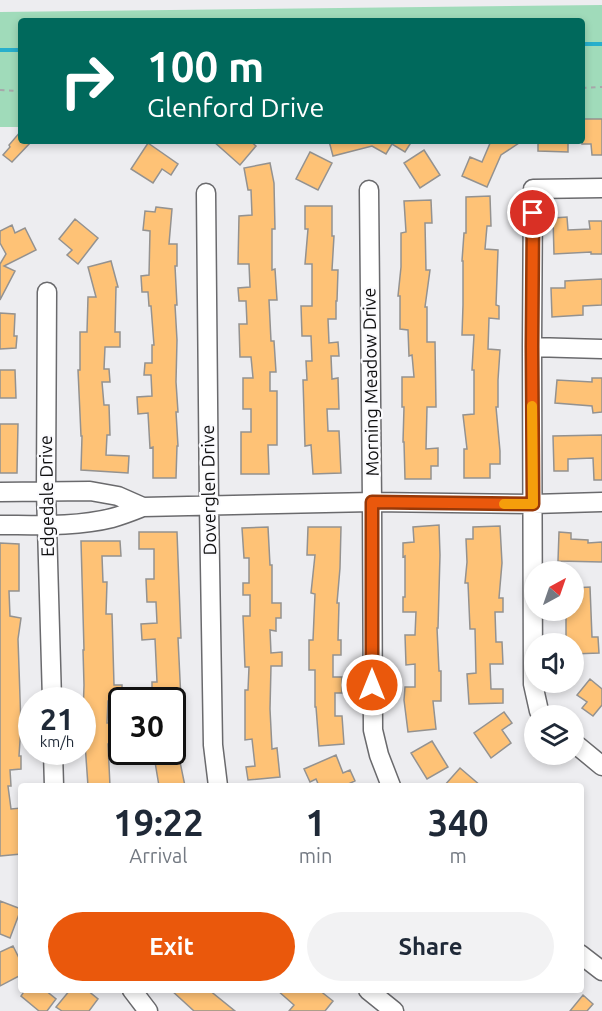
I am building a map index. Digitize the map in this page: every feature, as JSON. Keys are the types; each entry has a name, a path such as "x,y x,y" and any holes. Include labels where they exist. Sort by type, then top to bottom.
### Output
{"street":[{"path":"538,705 533,684 533,189 602,188"},
{"name":"Morning Meadow Drive","path":"369,190 373,730 379,755 390,783"},
{"name":"Doverglen Drive","path":"206,193 213,746 218,783"},
{"name":"Edgedale Drive","path":"47,292 46,491 52,687"},
{"path":"532,347 602,349"},
{"path":"0,492 90,491 118,496 143,507"},
{"path":"0,525 82,523 112,518 143,507 372,502 533,504 602,502"},
{"path":"584,751 602,766"},
{"path":"53,765 54,783"},
{"path":"584,957 602,972"},
{"path":"134,993 148,1011"},
{"path":"372,993 394,1011"}],"path":[{"path":"585,88 602,87"},
{"path":"0,90 18,91"}],"green space":[{"path":"602,5 602,119 585,119 585,18 18,18 18,127 0,127 0,12"}],"building":[{"path":"585,119 602,119 602,155 592,155 591,144 585,144"},
{"path":"18,134 18,144 29,144 12,162 3,155 10,147 9,145"},
{"path":"147,144 178,164 171,175 162,169 153,183 131,169"},
{"path":"216,144 254,144 256,146 240,165"},
{"path":"330,144 392,144 386,154 372,146 333,156"},
{"path":"392,144 410,144 405,152"},
{"path":"490,144 518,144 501,155 487,187 462,176 470,157 482,162"},
{"path":"538,144 568,144 568,152 538,151"},
{"path":"424,150 440,175 420,188 404,163"},
{"path":"310,152 332,163 318,190 296,179"},
{"path":"270,163 274,183 275,229 272,229 272,270 275,269 277,300 269,300 271,341 274,341 276,372 270,372 270,391 277,391 277,445 268,445 269,474 241,474 241,432 251,432 251,409 243,409 243,378 253,378 251,357 240,357 239,324 247,324 246,301 239,301 238,288 250,287 249,264 238,264 239,216 252,215 251,190 248,190 244,168"},
{"path":"490,196 491,226 487,226 485,249 498,250 496,305 499,306 499,319 489,318 488,349 500,350 498,407 496,407 500,464 490,464 490,478 464,478 464,449 467,449 463,415 474,414 474,370 472,370 474,335 462,335 462,261 464,233 466,233 466,197"},
{"path":"431,200 432,223 425,223 426,270 430,270 425,307 427,307 427,342 435,342 436,407 427,407 426,449 438,448 438,466 431,466 431,479 405,479 402,377 414,377 412,355 409,356 408,330 400,329 400,296 398,296 401,233 406,232 404,201"},
{"path":"305,206 332,206 332,236 334,236 332,270 338,270 337,301 336,319 328,319 329,343 338,342 339,356 331,356 332,379 338,378 339,409 327,409 328,431 339,431 341,473 313,474 311,445 305,446 303,380 307,380 306,361 312,361 311,336 302,336 301,306 312,306 312,264 305,264 308,229 305,229"},
{"path":"156,207 172,209 169,244 177,244 177,266 175,266 178,412 176,412 178,446 176,478 153,478 153,447 150,448 148,413 138,414 137,397 152,396 151,375 144,375 145,363 152,363 152,345 154,345 151,306 149,306 148,292 142,292 141,276 149,275 150,231 143,230 145,211 155,212"},
{"path":"567,217 568,230 590,229 589,221 602,221 602,254 591,254 591,252 554,254 553,218"},
{"path":"75,219 98,238 78,264 67,255 72,250 59,239"},
{"path":"12,225 15,233 25,228 36,250 4,266 15,271 0,300 0,264 6,254 0,243 0,231"},
{"path":"111,261 118,287 116,287 115,332 120,332 120,347 105,347 104,369 109,369 110,382 102,382 104,405 109,405 110,435 107,435 106,455 129,456 128,473 81,470 82,436 78,370 80,370 80,332 87,332 88,297 96,297 88,267"},
{"path":"602,279 602,305 583,306 583,315 552,317 551,288 565,288 565,281"},
{"path":"0,313 15,314 16,348 0,349"},
{"path":"0,370 15,370 16,398 0,398"},
{"path":"592,378 602,378 602,412 593,413 592,406 555,403 557,380 592,382"},
{"path":"0,424 18,424 17,473 0,473"},
{"path":"602,435 602,480 594,480 593,458 568,459 568,471 554,471 553,436"},
{"path":"439,525 437,628 441,701 433,701 436,729 408,732 404,700 405,687 415,687 415,664 406,665 405,635 415,635 416,612 403,612 405,556 403,557 403,543 414,542 413,527"},
{"path":"500,526 502,563 499,598 503,598 503,612 495,612 496,642 502,642 503,664 490,664 491,689 503,689 503,703 469,704 467,674 476,673 475,629 470,629 468,583 465,583 466,539 473,539 473,527"},
{"path":"268,527 270,565 272,565 272,603 281,603 281,618 276,618 276,631 270,630 271,653 282,652 282,666 271,666 270,709 272,749 277,748 280,777 248,780 246,767 255,766 252,739 245,740 245,690 248,690 249,667 245,667 243,616 250,616 250,595 243,595 243,583 249,583 249,558 244,558 242,528"},
{"path":"308,527 341,527 337,603 339,603 338,640 341,640 341,655 333,655 333,677 342,677 342,693 335,693 335,716 342,716 344,744 319,746 315,707 315,670 309,670 309,640 313,640 315,594 311,593 315,555 307,555"},
{"path":"139,532 177,532 180,687 152,687 152,682 157,682 155,639 142,640 141,624 157,623 156,602 147,602 146,579 154,579 154,549 139,549"},
{"path":"559,532 571,533 571,539 588,540 588,543 602,542 602,562 558,561"},
{"path":"81,541 120,541 121,556 102,556 103,582 107,582 106,614 112,614 114,685 122,685 122,687 108,687 110,783 88,783 87,765 96,765 96,687 84,687"},
{"path":"0,543 19,544 19,591 9,591 10,616 21,618 18,639 18,765 21,765 21,769 10,770 11,786 8,786 11,809 18,808 18,854 0,856"},
{"path":"584,587 590,587 592,637 598,637 599,653 584,654 584,633 566,633 566,621 584,621"},
{"path":"590,679 602,689 602,705 593,716 584,709 587,702 577,695 584,693 584,686"},
{"path":"504,712 512,723 502,730 511,743 491,758 474,733"},
{"path":"432,741 448,767 427,779 411,753"},
{"path":"336,755 343,773 350,770 355,781 318,783 316,779 310,782 304,769"},
{"path":"156,765 181,765 184,783 158,783"},
{"path":"460,768 478,783 447,783"},
{"path":"0,901 18,908 18,917 10,938 0,934"},
{"path":"13,946 18,956 18,977 0,986 0,952"},
{"path":"23,993 49,993 56,999 47,1011 39,1011 21,996"},
{"path":"68,993 91,993 98,999 89,1011 62,1011 56,1007"},
{"path":"174,993 213,993 235,1011 194,1011"},
{"path":"280,993 323,993 333,1001 325,1011 289,1011 294,1005"},
{"path":"583,995 593,1004 587,1011 570,1011"}],"waterway":[{"path":"585,44 602,44"},
{"path":"0,50 18,50"}],"slow traffic":[{"path":"504,504 533,504 532,406"}],"route":[{"path":"372,685 372,502 533,504 533,213"}]}
